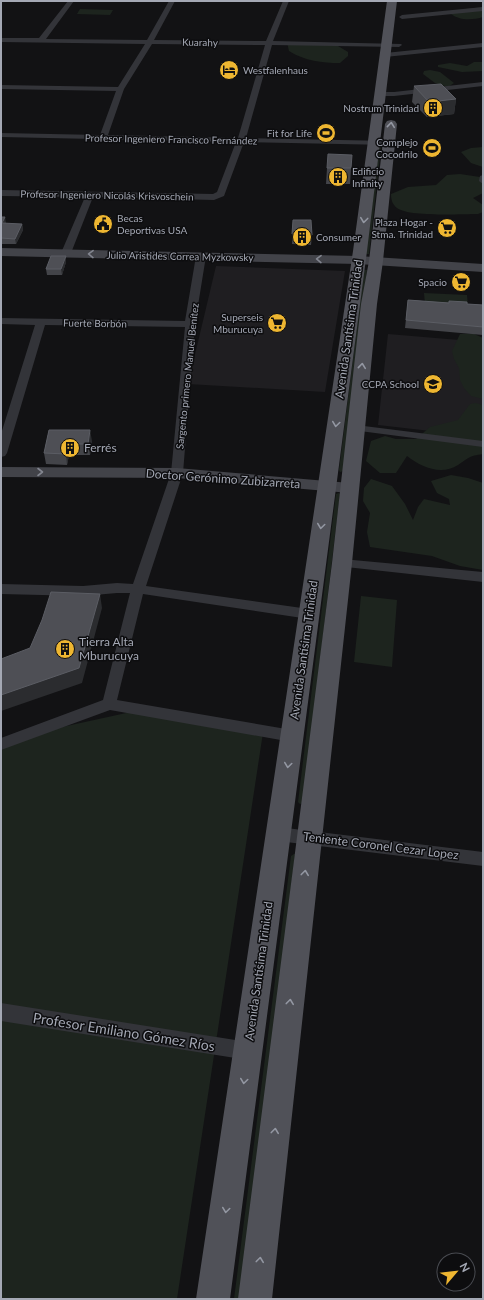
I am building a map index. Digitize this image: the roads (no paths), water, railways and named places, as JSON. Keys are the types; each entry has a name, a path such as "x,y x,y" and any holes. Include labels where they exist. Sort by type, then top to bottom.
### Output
{"main road":[{"name":"Avenida Santísima Trinidad","path":"213,1299 327,487 392,1"},
{"path":"397,67 404,1"},
{"name":"Avenida Santísima Trinidad","path":"255,1299 342,563 369,304 376,261 396,81"},
{"path":"366,199 383,200"},
{"name":"Julio Aristides Correa Myzkowsky","path":"1,252 376,261"},
{"path":"376,261 483,268"},
{"name":"Doctor Gerónimo Zubizarreta","path":"1,472 177,473 350,488"}],"street":[{"path":"41,40 71,1"},
{"path":"103,137 120,88 150,41 172,1"},
{"path":"241,140 269,43 286,1"},
{"path":"402,17 483,9"},
{"name":"Kuarahy","path":"1,40 269,43 386,50 483,45"},
{"path":"380,94 393,102 483,84"},
{"path":"1,87 120,88"},
{"name":"Profesor Ingeniero Francisco Fernández","path":"1,135 389,143"},
{"name":"Profesor Ingeniero Nicolás Krisvoschein","path":"1,193 214,197 220,194 241,140"},
{"path":"66,253 90,195"},
{"name":"Sargento primero Manuel Benítez","path":"177,473 190,324 201,256"},
{"name":"Fuerte Borbón","path":"1,321 190,324"},
{"path":"1,453 41,322"},
{"path":"356,428 483,444"},
{"path":"109,704 138,589 177,473"},
{"path":"342,563 483,577"},
{"path":"1,589 138,589 309,614"},
{"path":"1,744 109,704 292,736"},
{"name":"Teniente Coronel Cezar Lopez","path":"278,834 483,859"},
{"name":"Profesor Emiliano Gómez Ríos","path":"2,1014 248,1051"}],"place":[{"name":"Westfalenhaus","path":"229,70"},
{"name":"Nostrum Trinidad","path":"433,108"},
{"name":"Fit for Life","path":"326,133"},
{"name":"Complejo Cocodrilo","path":"432,148"},
{"name":"Edificio Infinity","path":"338,177"},
{"name":"Becas Deportivas USA","path":"103,224"},
{"name":"Plaza Hogar - Stma. Trinidad","path":"447,228"},
{"name":"Consumer","path":"302,237"},
{"name":"Spacio","path":"461,282"},
{"name":"Superseis Mburucuya","path":"277,323"},
{"name":"CCPA School","path":"433,384"},
{"name":"Ferrés","path":"70,448"},
{"name":"Tierra Alta Mburucuya","path":"65,649"}]}
